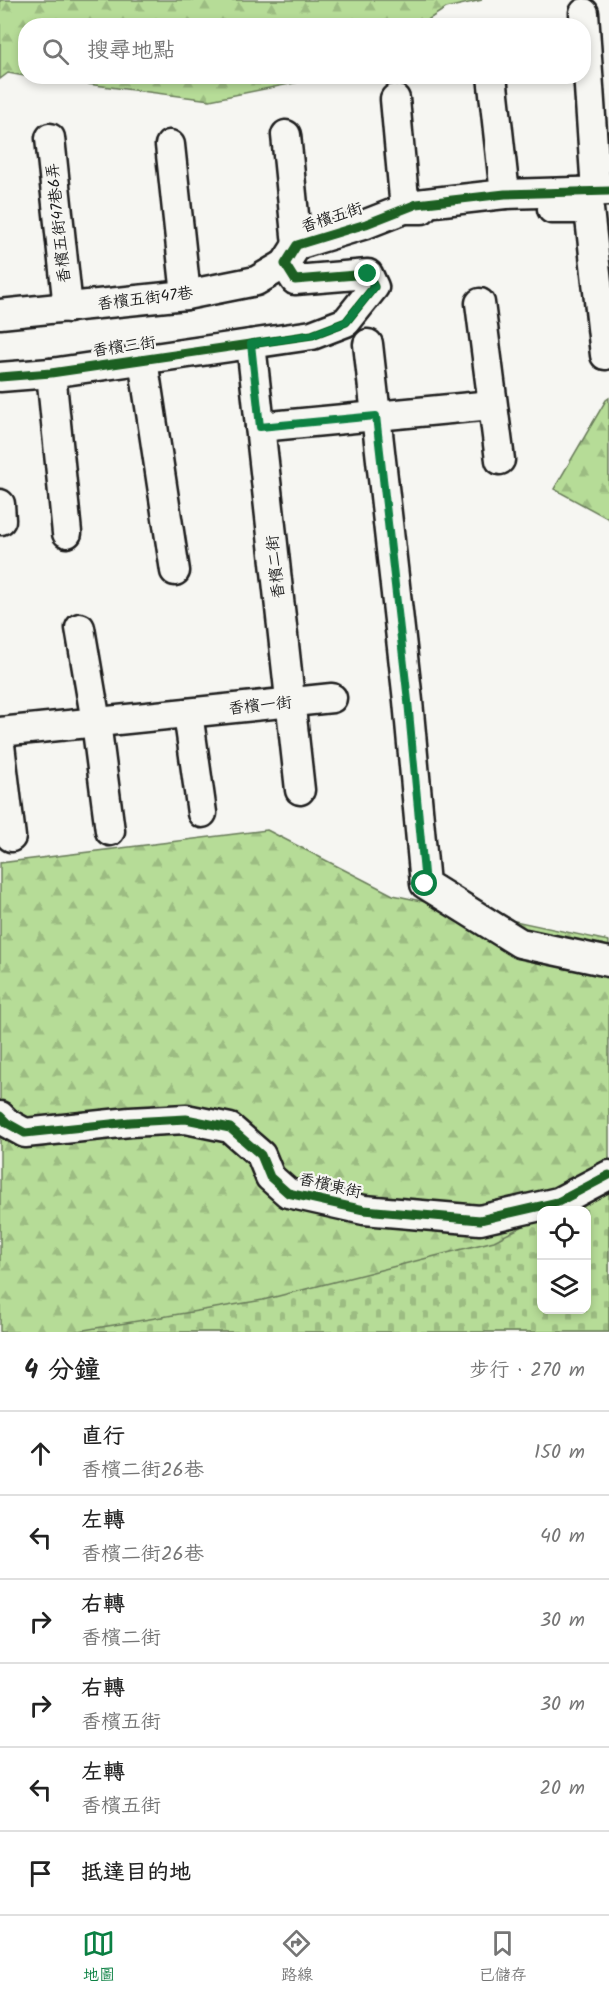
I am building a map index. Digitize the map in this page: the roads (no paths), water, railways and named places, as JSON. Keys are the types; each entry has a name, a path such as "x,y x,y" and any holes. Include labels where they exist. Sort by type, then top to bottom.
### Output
{"street":[{"name":"香檳五街","path":"584,13 585,18"},
{"name":"香檳五街","path":"291,255 417,204 505,194 603,191 591,79"},
{"path":"493,84 505,194"},
{"path":"396,99 405,209"},
{"path":"251,344 312,335 346,322 374,287 368,274 295,280 291,255 286,135"},
{"name":"香檳五街47巷6弄","path":"50,138 68,308"},
{"path":"170,145 186,296"},
{"name":"香檳五街","path":"405,209 589,208 605,355"},
{"name":"香檳五街47巷","path":"0,314 186,296 256,281 291,255"},
{"path":"480,303 500,460"},
{"name":"香檳三街","path":"0,377 51,373 251,344"},
{"name":"香檳二街","path":"251,344 300,790"},
{"path":"368,344 408,701 425,884 520,943 609,962"},
{"name":"香檳三街","path":"143,360 175,571"},
{"path":"51,373 67,534"},
{"path":"260,427 492,405"},
{"path":"80,628 96,722 110,831"},
{"name":"香檳一街","path":"0,732 332,698"},
{"path":"188,713 202,813"},
{"path":"0,745 11,837"},
{"name":"香檳東街","path":"0,1116 7,1123 26,1133 186,1119 230,1128 261,1155 270,1178 288,1193 364,1210 480,1220 558,1202 609,1175"}]}
